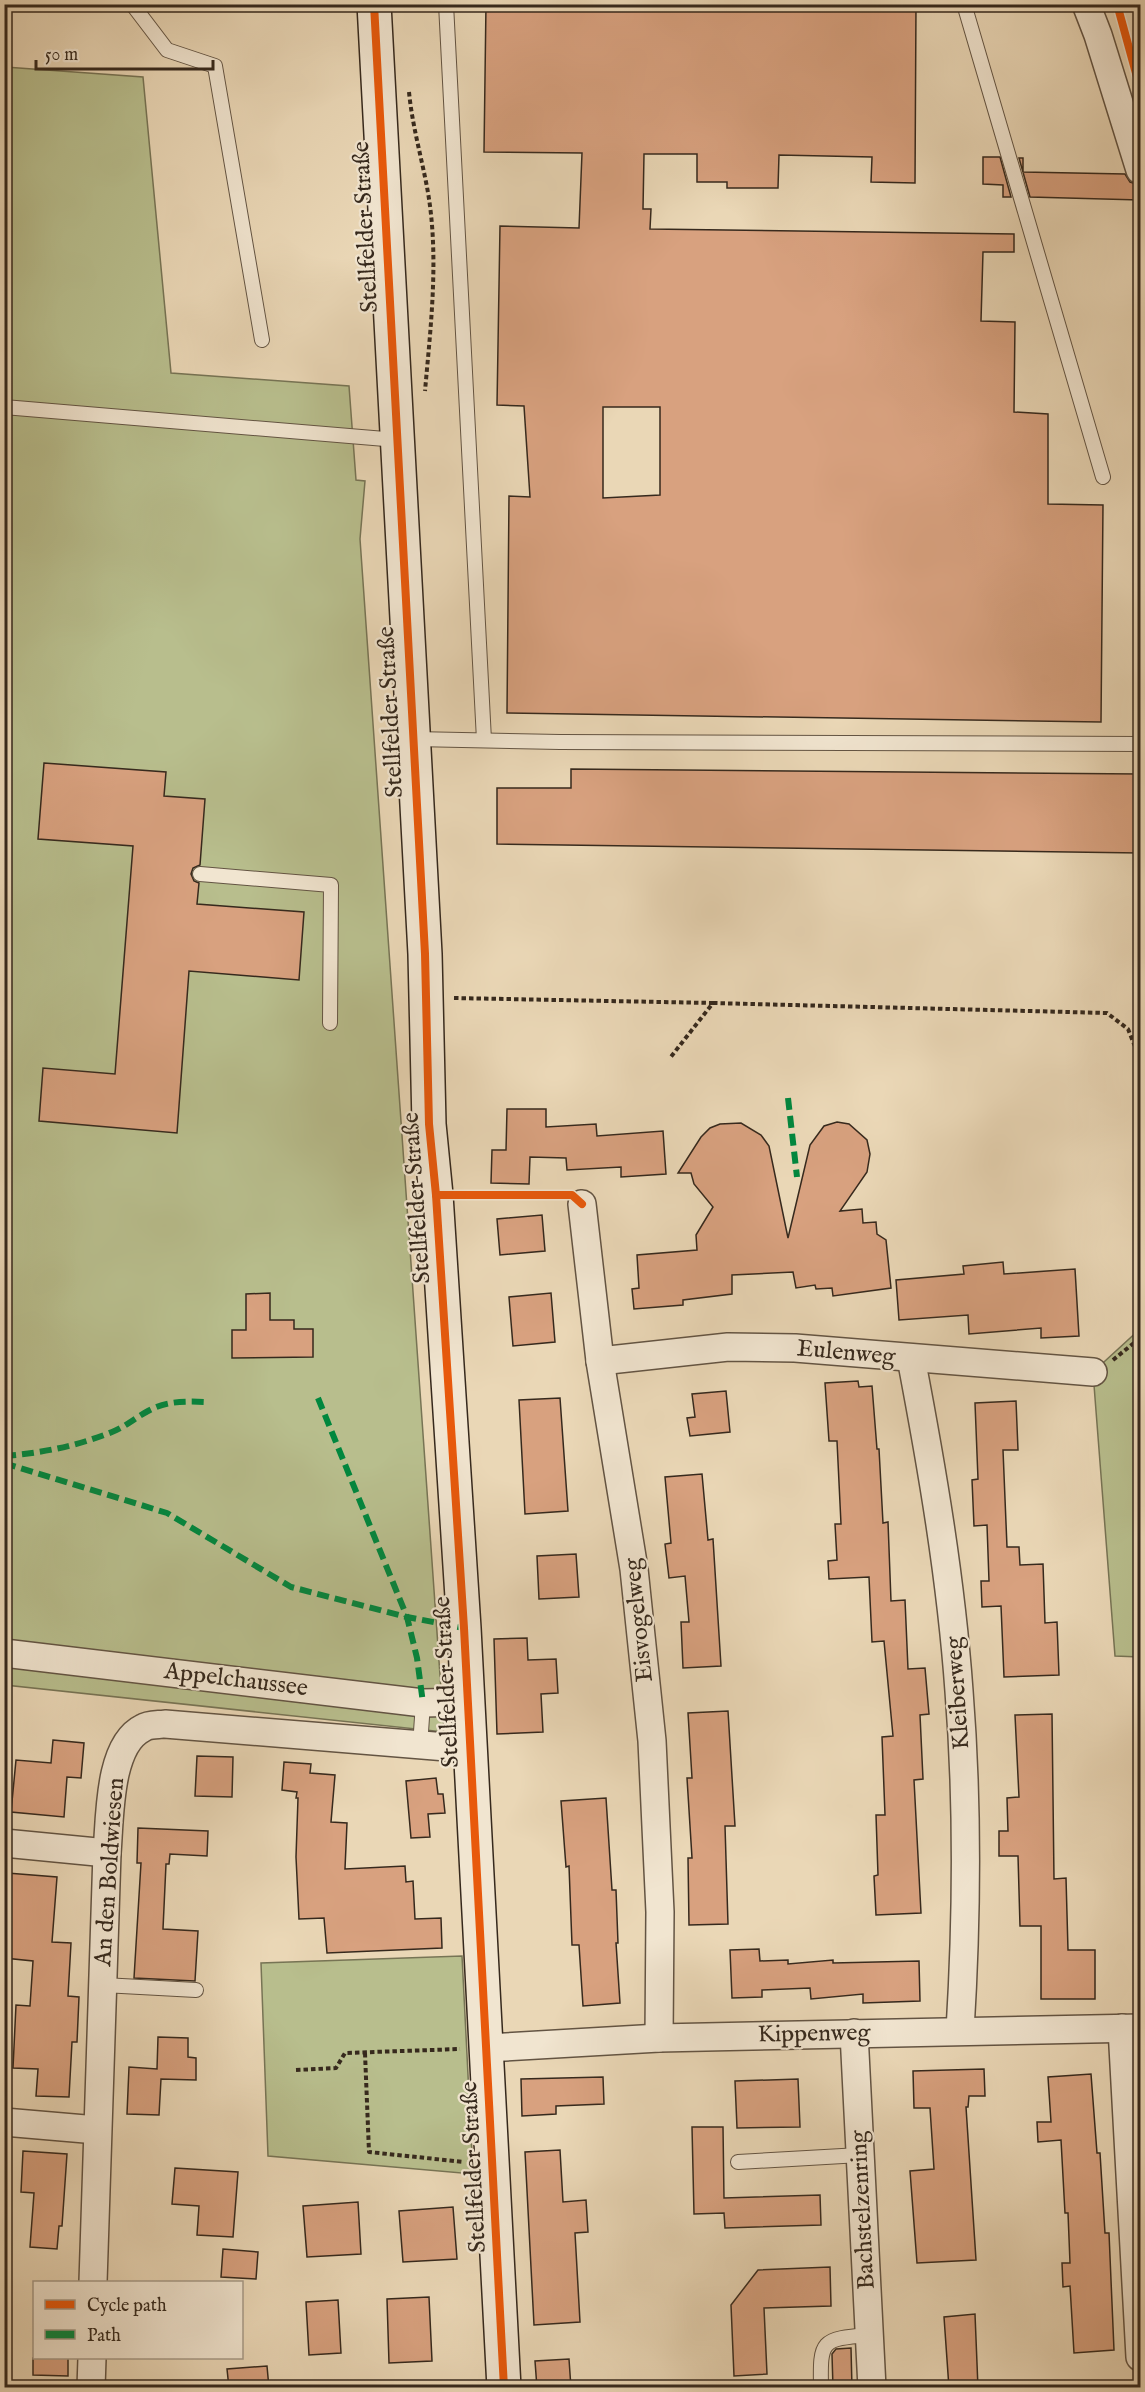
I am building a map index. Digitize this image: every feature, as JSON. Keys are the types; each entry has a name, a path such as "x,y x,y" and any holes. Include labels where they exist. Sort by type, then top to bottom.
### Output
{"street":[{"name":"Stellfelder Straße","path":"374,4 426,997 429,1124 440,1251 471,1749 504,2388"},
{"path":"1086,4 1098,35 1140,170"},
{"name":"Eisvogelweg","path":"582,1204 600,1361 634,1569 652,1741 660,1912 659,2038"},
{"name":"Eulenweg","path":"600,1361 728,1347 795,1348 1093,1372"},
{"name":"Kleiberweg","path":"911,1359 933,1475 948,1584 959,1690 966,1845 966,1933 960,2031"},
{"name":"Appelchaussee","path":"4,1653 423,1703 468,1702"},
{"name":"An den Boldwiesen","path":"93,2281 107,1853 113,1783 120,1754 132,1735 144,1726 165,1724 471,1749"},
{"path":"4,1843 107,1853"},
{"path":"1131,2028 1140,2357"},
{"name":"Kippenweg","path":"487,2048 659,2038 1131,2028"},
{"name":"Bachstelzenring","path":"854,2033 872,2388"},
{"path":"4,2122 97,2130"},
{"path":"91,2388 92,2359"}],"lane":[{"path":"132,4 167,50 215,66 262,340"},
{"path":"446,4 484,740"},
{"path":"964,4 1102,477"},
{"path":"4,407 397,440"},
{"path":"412,739 1140,744"},
{"path":"200,874 331,885 330,1023"},
{"path":"420,1746 423,1703"},
{"path":"103,1985 196,1990"},
{"path":"738,2162 860,2155"},
{"path":"821,2388 820,2354 827,2345 838,2338 869,2336"}],"path":[{"path":"426,997 1107,1013 1128,1029 1140,1059"},
{"path":"670,1058 713,1003"},
{"path":"1093,1372 1103,1368 1140,1338"},
{"path":"296,2070 336,2068 345,2053 487,2048"},
{"path":"365,2053 369,2152 494,2165"}],"green space":[{"path":"5,67 143,77 171,373 349,386 356,480 365,481 360,539 444,1732 5,1685"},
{"path":"1140,1329 1140,1657 1115,1656 1093,1372"},
{"path":"462,1956 473,2174 268,2156 261,1963"}],"building":[{"path":"486,4 916,4 915,183 871,182 872,157 779,155 778,188 727,188 727,182 697,182 697,154 644,154 643,209 651,209 650,229 1014,234 1014,252 983,252 981,321 1015,322 1014,412 1048,414 1048,504 1103,505 1101,722 507,713 509,496 530,497 524,406 497,405 500,226 579,228 582,153 484,152","holes":["603,407 660,407 660,495 603,498"]},
{"path":"983,157 1000,157 1011,197 1003,197 1003,185 983,184"},
{"path":"1019,158 1023,158 1023,172 1125,174 1130,182 1140,185 1140,200 1030,197"},
{"path":"44,763 166,772 164,796 205,799 200,865 193,868 191,874 194,881 199,883 197,904 304,912 299,980 189,971 177,1133 39,1121 43,1068 115,1074 133,846 38,839"},
{"path":"571,769 1140,774 1140,853 497,844 497,788 571,788"},
{"path":"507,1109 546,1109 546,1127 596,1124 597,1136 663,1131 666,1174 621,1177 621,1167 567,1170 566,1158 530,1157 529,1184 491,1183 492,1150 506,1150"},
{"path":"837,1122 849,1124 867,1140 870,1154 867,1172 840,1211 862,1209 863,1223 876,1222 877,1234 886,1240 891,1288 833,1296 832,1288 816,1289 815,1285 796,1288 793,1272 732,1275 732,1294 683,1300 683,1305 634,1309 632,1289 639,1288 637,1255 697,1250 696,1235 713,1207 694,1184 691,1173 678,1173 701,1137 710,1128 720,1124 741,1123 761,1135 769,1146 788,1238 810,1145 824,1126"},
{"path":"542,1215 545,1251 500,1255 497,1219"},
{"path":"1003,1262 1004,1274 1075,1269 1079,1336 1041,1338 1041,1328 969,1334 968,1315 899,1320 896,1280 964,1274 963,1266"},
{"path":"270,1293 270,1320 294,1320 294,1329 313,1329 313,1357 232,1358 232,1330 246,1330 246,1294"},
{"path":"551,1293 555,1342 513,1346 509,1297"},
{"path":"858,1381 859,1387 872,1386 877,1449 879,1449 883,1523 888,1522 891,1601 905,1600 908,1669 925,1668 929,1714 920,1715 923,1779 914,1780 921,1913 876,1915 874,1876 878,1875 876,1815 885,1815 882,1737 893,1736 884,1641 872,1642 869,1577 829,1579 828,1561 837,1560 835,1524 841,1524 837,1441 829,1441 825,1383"},
{"path":"726,1391 730,1432 690,1436 687,1418 695,1417 692,1394"},
{"path":"560,1398 568,1511 525,1514 519,1400"},
{"path":"1016,1401 1018,1450 1003,1450 1007,1547 1019,1547 1020,1565 1043,1564 1045,1623 1057,1622 1059,1675 1004,1677 1001,1606 982,1607 981,1581 989,1581 987,1525 974,1526 972,1480 978,1479 975,1403"},
{"path":"702,1474 708,1540 713,1539 721,1666 683,1668 681,1622 689,1622 685,1576 669,1578 665,1544 671,1543 665,1477"},
{"path":"576,1554 579,1597 539,1599 537,1556"},
{"path":"527,1638 528,1660 556,1659 558,1693 541,1694 543,1732 497,1734 494,1639"},
{"path":"728,1711 735,1826 725,1826 728,1924 689,1925 688,1858 692,1858 687,1778 692,1778 688,1713"},
{"path":"1052,1714 1054,1879 1066,1878 1068,1950 1095,1950 1095,1999 1041,1999 1041,1926 1020,1926 1018,1856 999,1856 999,1831 1008,1831 1007,1798 1019,1797 1015,1715"},
{"path":"53,1740 84,1743 81,1778 67,1777 64,1817 11,1812 16,1760 51,1763"},
{"path":"197,1756 233,1757 232,1797 195,1796"},
{"path":"284,1762 311,1764 310,1773 335,1775 331,1822 347,1823 345,1869 405,1866 406,1882 413,1881 415,1919 441,1918 442,1948 327,1953 324,1918 299,1919 296,1857 298,1798 296,1798 297,1792 282,1790"},
{"path":"436,1778 438,1794 443,1794 445,1813 428,1814 430,1837 411,1838 406,1781"},
{"path":"606,1798 612,1890 616,1890 618,1943 616,1943 620,2003 583,2006 579,1945 572,1945 569,1866 566,1867 561,1801"},
{"path":"138,1828 208,1831 207,1856 170,1854 169,1864 166,1864 163,1929 198,1931 195,1981 134,1978 141,1863 137,1863"},
{"path":"7,1873 57,1877 52,1942 71,1943 68,1996 79,1997 77,2042 72,2042 69,2097 36,2096 38,2069 13,2068 16,2005 30,2006 33,1961 4,1958"},
{"path":"759,1949 760,1961 788,1960 788,1964 833,1960 833,1963 919,1961 920,2001 863,2003 863,1994 811,1999 810,1988 762,1990 762,1997 732,1998 730,1950"},
{"path":"158,2037 188,2038 188,2057 196,2058 196,2080 161,2079 159,2115 127,2114 129,2067 157,2069"},
{"path":"984,2069 985,2096 969,2096 968,2107 966,2107 976,2260 917,2263 910,2171 934,2169 930,2108 914,2108 913,2071"},
{"path":"1091,2074 1097,2153 1100,2153 1105,2233 1109,2233 1114,2350 1074,2353 1070,2286 1063,2287 1062,2263 1070,2263 1061,2140 1038,2142 1037,2122 1051,2122 1048,2077"},
{"path":"603,2077 604,2104 556,2106 556,2114 522,2116 521,2079"},
{"path":"798,2079 800,2127 737,2128 735,2081"},
{"path":"692,2127 723,2127 724,2198 820,2195 821,2225 725,2228 724,2213 694,2214"},
{"path":"560,2150 563,2202 586,2200 588,2232 575,2233 580,2322 534,2325 525,2152"},
{"path":"23,2151 67,2154 62,2226 59,2226 57,2249 30,2247 34,2193 21,2192"},
{"path":"175,2168 238,2172 233,2237 197,2235 199,2206 172,2204"},
{"path":"358,2202 361,2254 307,2257 303,2206"},
{"path":"453,2207 457,2259 403,2262 399,2211"},
{"path":"223,2249 258,2252 256,2279 221,2277"},
{"path":"830,2267 831,2306 764,2308 767,2374 734,2376 731,2305 758,2270"},
{"path":"429,2297 432,2361 389,2363 387,2299"},
{"path":"338,2300 341,2353 309,2355 306,2302"},
{"path":"975,2314 978,2388 949,2388 944,2317"},
{"path":"851,2348 852,2388 833,2388 832,2354 836,2349"},
{"path":"33,2359 68,2359 68,2376 33,2375"},
{"path":"569,2359 571,2388 537,2388 535,2361"},
{"path":"267,2366 269,2388 229,2388 227,2369"}],"marked path":[{"path":"788,1098 797,1177"},
{"path":"318,1398 407,1617 417,1658 423,1703"},
{"path":"4,1456 46,1451 99,1437 117,1430 148,1411 169,1403 206,1402"},
{"path":"4,1463 167,1513 291,1587 407,1617 464,1628"}],"cycle path":[{"path":"374,4 425,954 429,1124 436,1195 464,1628 504,2388"},
{"path":"1117,4 1140,88"},
{"path":"436,1195 572,1195 582,1204"}]}
